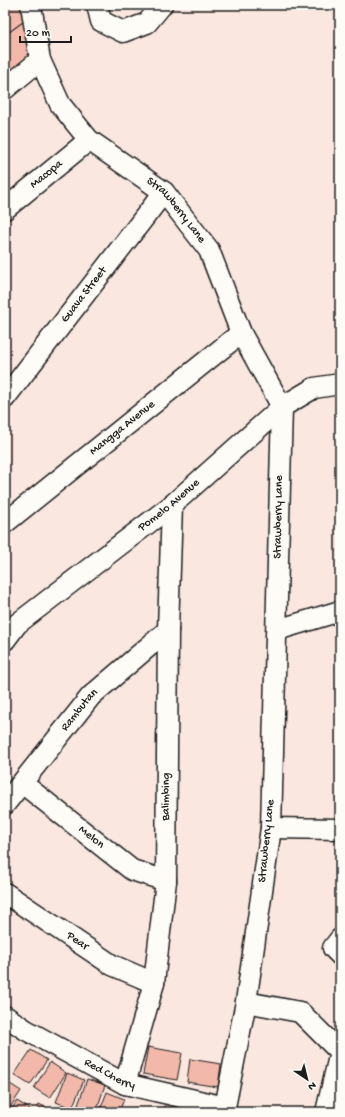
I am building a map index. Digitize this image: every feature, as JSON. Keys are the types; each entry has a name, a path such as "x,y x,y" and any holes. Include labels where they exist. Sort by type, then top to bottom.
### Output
{"street":[{"name":"Strawberry Lane","path":"31,5 40,60 60,104 89,140 164,192 209,250 241,334 282,407 271,828 246,1002 225,1110"},
{"path":"97,5 101,21 123,32 147,22 162,5"},
{"path":"5,89 40,60"},
{"name":"Macopa","path":"5,209 89,140"},
{"name":"Guava Street","path":"5,398 164,192"},
{"name":"Mangga Avenue","path":"5,523 241,334"},
{"name":"Pomelo Avenue","path":"5,640 17,624 172,505 282,407 314,388 340,384"},
{"name":"Balimbing","path":"125,1084 154,983 166,881 168,630 172,505"},
{"path":"277,630 340,610"},
{"name":"Rambutan","path":"5,804 91,696 168,630"},
{"name":"Melon","path":"22,783 132,870 166,881"},
{"path":"271,828 340,829"},
{"name":"Pear","path":"5,893 112,965 154,983"},
{"path":"340,939 333,948 340,955"},
{"path":"246,1002 300,1012 340,1052 326,1112"},
{"name":"Red Cherry","path":"5,1016 26,1030 125,1084 225,1110"}],"building":[{"path":"5,5 24,5 27,19 5,35"},
{"path":"27,19 38,58 16,76 5,61 5,35"},
{"path":"5,61 16,76 5,85"},
{"path":"148,1047 182,1053 177,1080 143,1074"},
{"path":"31,1050 47,1060 30,1085 14,1075"},
{"path":"190,1059 221,1064 218,1087 187,1082"},
{"path":"50,1062 66,1073 50,1098 34,1088"},
{"path":"67,1073 84,1080 72,1108 56,1102"},
{"path":"87,1079 105,1085 96,1112 89,1112 77,1108"},
{"path":"7,1082 21,1091 7,1112 5,1112 5,1085"},
{"path":"107,1092 124,1099 119,1112 106,1112 100,1110"},
{"path":"17,1101 33,1111 33,1112 10,1112"},
{"path":"166,1103 184,1109 183,1112 163,1112"},
{"path":"39,1104 55,1112 36,1112"},
{"path":"187,1109 201,1112 187,1112"}]}
